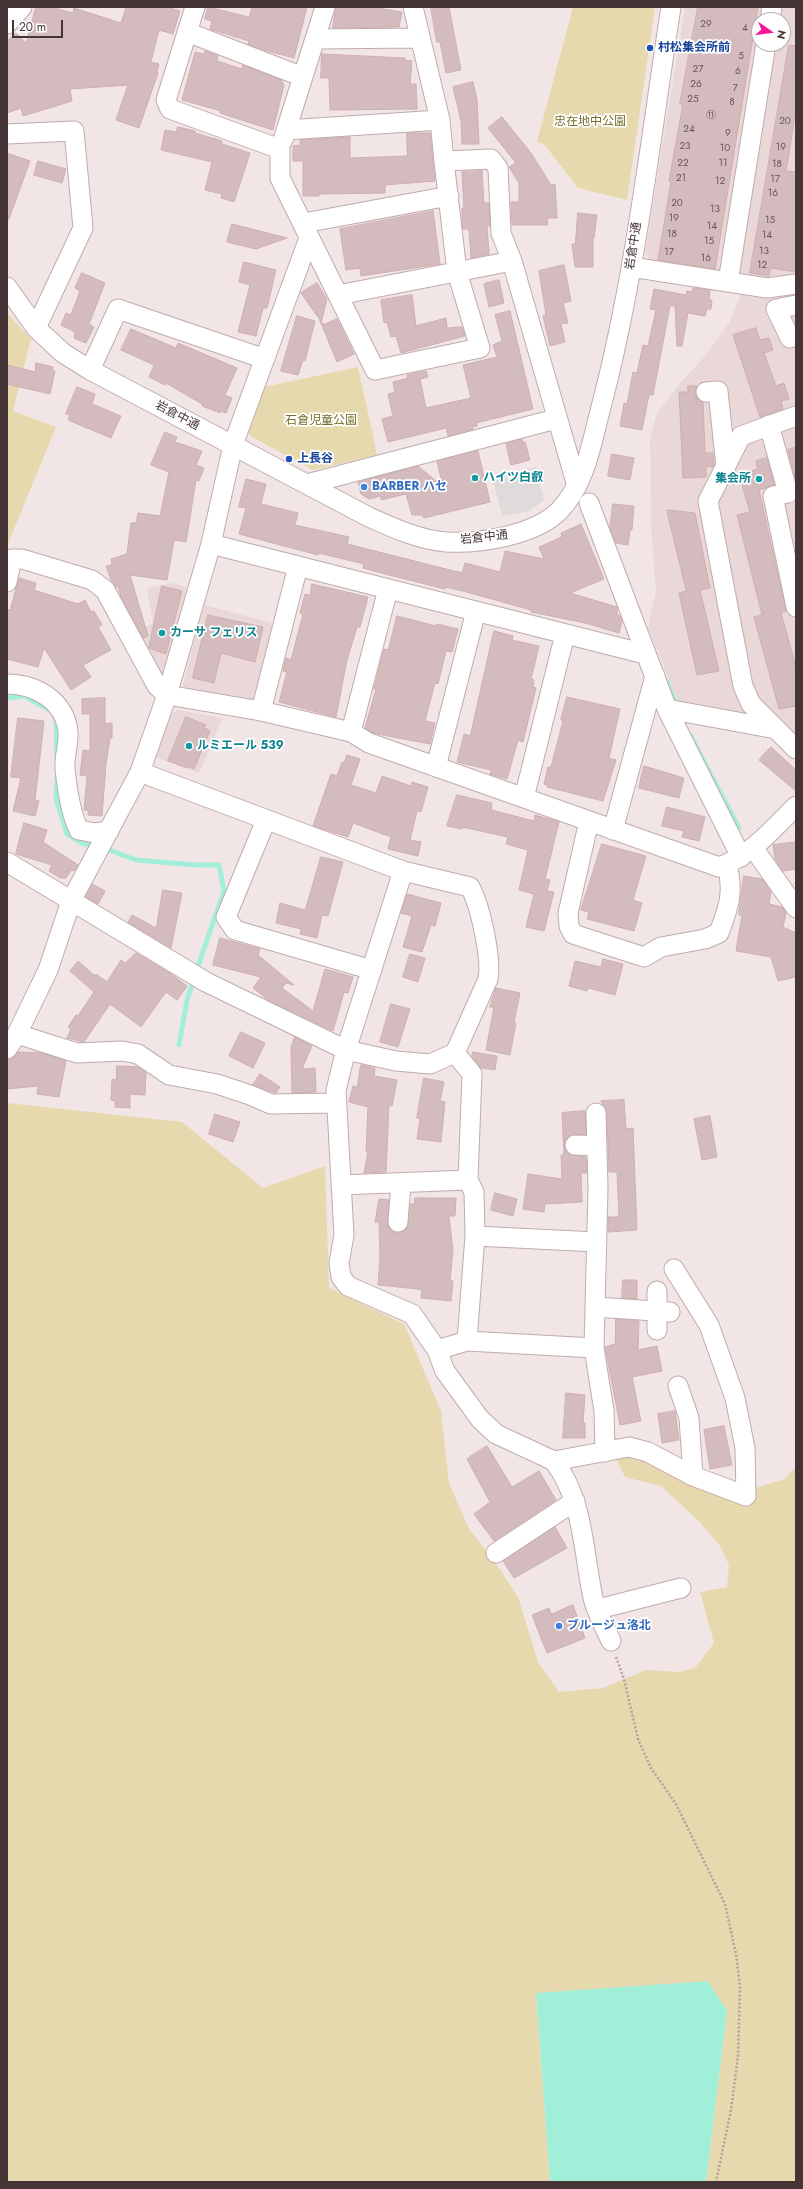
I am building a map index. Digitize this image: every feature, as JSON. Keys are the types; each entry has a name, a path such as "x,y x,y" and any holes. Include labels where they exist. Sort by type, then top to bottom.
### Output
{"street":[{"path":"7,24 22,7"},
{"path":"195,7 166,100 170,109 280,149"},
{"path":"325,7 280,149 280,178 375,370 480,348 457,272 440,120 419,38 413,7"},
{"name":"岩倉中通","path":"7,287 36,328 63,353 90,370 390,526 415,535 446,542 511,536 540,524 558,512 577,486 590,450 612,368 631,266 671,7"},
{"path":"187,32 303,77"},
{"path":"315,39 419,38"},
{"path":"728,282 765,52"},
{"path":"286,130 440,120"},
{"path":"7,134 74,131 83,228 36,328"},
{"path":"444,161 491,159 498,168 501,232 512,261 556,419 577,486"},
{"path":"306,230 449,196"},
{"path":"306,230 265,359 233,445 211,544 167,695 140,772 71,901 48,970 12,1042 77,1053 122,1051 138,1054 169,1075 217,1084 271,1104 336,1103"},
{"path":"338,295 512,261"},
{"path":"631,266 767,288 796,284"},
{"path":"794,342 776,309 796,305"},
{"path":"90,370 118,309 265,359"},
{"path":"706,392 718,391 716,447 726,467"},
{"path":"796,416 741,436 708,501 742,679 751,704 796,749"},
{"path":"307,484 556,419"},
{"path":"769,425 788,493 773,496 796,607"},
{"path":"589,503 645,654 655,676 675,710 741,857 796,908"},
{"path":"211,544 645,654"},
{"path":"7,582 12,559 22,558 92,580 105,590 157,686 167,695 261,711 351,732 369,743 719,868 741,857 796,806"},
{"path":"261,711 298,566"},
{"path":"351,732 388,589"},
{"path":"436,767 476,611"},
{"path":"524,798 565,634"},
{"path":"613,830 655,676"},
{"path":"7,684 19,684 38,691 58,704 68,731 65,767 73,817 79,830 95,833 109,831"},
{"path":"675,710 776,729"},
{"path":"7,862 206,982 346,1050 396,1061 430,1064 455,1052 488,979 490,967 476,898 470,887 403,871 140,772"},
{"path":"266,820 226,917 234,930 372,970"},
{"path":"589,821 568,913 569,926 572,934 644,957 661,947 705,940 719,933 728,910 732,884 741,857"},
{"path":"403,871 346,1050 336,1090 344,1235 340,1263 341,1278 348,1286 412,1314 437,1350 445,1371 480,1419 496,1434 554,1461 563,1473 575,1501 594,1600 611,1641"},
{"path":"455,1052 472,1074 468,1180 474,1192 475,1236 467,1341"},
{"path":"596,1113 598,1188 594,1348 604,1411 605,1452"},
{"path":"575,1145 597,1146"},
{"path":"341,1185 468,1180"},
{"path":"398,1222 401,1183"},
{"path":"475,1236 596,1242"},
{"path":"554,1461 629,1447 648,1452 693,1476 746,1496 745,1448 735,1398 709,1325 674,1269"},
{"path":"657,1291 663,1311 657,1330"},
{"path":"595,1307 663,1311"},
{"path":"437,1350 467,1341 594,1348"},
{"path":"678,1386 689,1418 693,1476"},
{"path":"496,1553 575,1501"},
{"path":"598,1609 681,1588"}],"path":[{"path":"611,1641 624,1679 638,1740 651,1768 676,1804 725,1904 736,1954 740,1986 738,2056 731,2110 716,2182"}],"shaded area":[{"path":"685,7 796,7 796,278 771,279 651,262 645,253"},
{"path":"741,294 768,299 796,297 796,738 680,706 648,628 656,591 651,526 650,438 656,416 682,381 706,355 730,322"},
{"path":"536,467 544,500 529,511 502,516 493,479"},
{"path":"173,583 187,587 168,673 156,675 134,634 153,623 147,588"},
{"path":"204,605 273,623 256,697 248,703 188,693 183,685"},
{"path":"178,710 223,718 199,773 150,755 167,717"},
{"path":"708,1981 727,2011 706,2182 550,2182 536,1993"}],"green space":[{"name":"忠在地中公園","path":"573,7 655,7 627,200 578,188 544,144 537,142"},
{"path":"7,313 31,339 13,411 56,427 7,546"},
{"name":"石倉児童公園","path":"358,367 377,455 313,470 250,436 247,429 259,388"},
{"path":"7,1103 182,1122 263,1188 325,1166 329,1288 404,1324 441,1411 449,1483 469,1529 493,1559 518,1597 538,1662 559,1692 603,1688 646,1670 680,1672 695,1668 714,1643 700,1592 727,1587 729,1565 720,1546 700,1522 661,1486 625,1477 615,1457 641,1455 745,1491 785,1479 796,1466 796,2182 706,2182 727,2011 536,1993 550,2182 7,2182"}],"building":[{"path":"36,7 50,7 73,13 74,8 121,23 126,7 167,7 180,11 173,34 159,30 151,62 159,64 158,73 139,128 116,120 128,85 70,89 72,101 23,116 21,108 7,113 7,41 16,33 26,43"},
{"path":"208,7 249,17 252,7 307,7 294,58 264,50 248,44 249,41 210,29 212,21 205,19"},
{"path":"336,7 371,7 402,12 399,27 333,28"},
{"path":"431,7 449,7 461,70 446,73 440,42 437,42"},
{"path":"698,7 758,7 757,12 751,12 751,50 715,269 658,260 671,182 669,181 683,104 680,104"},
{"path":"791,45 796,46 796,110 786,171 796,172 796,272 771,268 769,276 750,273 788,52 791,52"},
{"path":"205,51 218,56 217,61 242,69 243,65 281,80 284,85 273,130 220,113 221,111 182,100 195,52 204,54"},
{"path":"322,54 405,58 405,60 412,61 410,84 416,84 417,109 330,110 329,78 321,78"},
{"path":"473,82 477,100 479,144 462,144 461,121 453,87"},
{"path":"502,117 531,153 551,185 555,184 557,218 547,218 548,225 512,225 511,202 519,202 519,183 509,167 516,163 488,128"},
{"path":"178,127 195,131 195,133 222,141 222,144 250,153 234,202 221,198 222,194 205,190 212,162 161,150 165,130 176,132"},
{"path":"407,133 430,133 435,181 385,185 385,193 319,194 319,196 303,196 303,161 293,161 293,146 300,145 300,140 350,137 350,158 407,156"},
{"path":"7,153 30,161 9,219 7,219"},
{"path":"38,161 66,169 62,183 34,175"},
{"path":"482,171 484,203 489,203 490,226 487,226 489,254 471,258 469,229 463,229 462,222 462,208 464,208 462,172"},
{"path":"433,211 440,264 361,276 360,268 346,270 340,229"},
{"path":"578,213 597,215 594,238 593,237 593,267 575,267 572,244 575,244"},
{"path":"232,224 287,238 256,249 227,242"},
{"path":"244,262 276,270 267,308 263,308 256,336 238,332 250,285 239,282"},
{"path":"564,265 571,301 563,303 568,323 561,324 565,342 550,346 543,316 546,315 539,271"},
{"path":"82,273 105,283 89,324 94,327 86,343 74,338 75,332 61,325 66,313 71,315 80,291 75,288"},
{"path":"499,280 504,303 489,307 484,284"},
{"path":"317,283 327,299 321,323 317,314 317,316 301,293"},
{"path":"693,288 710,290 709,300 712,300 711,309 707,309 705,316 688,313 682,346 677,346 675,306 670,306 653,395 649,395 642,430 620,426 624,403 627,404 633,372 637,373 643,345 648,346 656,310 650,309 654,289 686,295 687,291 692,292"},
{"path":"412,295 416,326 446,318 447,328 462,327 465,336 401,353 396,336 391,337 387,322 384,323 381,300"},
{"path":"510,311 533,409 476,423 477,426 472,427 473,429 448,436 446,428 388,442 382,419 393,416 388,394 395,392 393,382 408,378 407,375 426,371 428,377 420,379 426,408 471,398 463,365 497,357 493,345 502,341 495,315"},
{"path":"297,316 315,321 305,361 303,360 298,375 281,371"},
{"path":"337,319 354,354 337,362 321,323 325,324"},
{"path":"756,328 760,340 769,338 773,350 764,353 776,386 784,383 789,399 781,401 783,409 760,417 733,335"},
{"path":"131,329 176,348 178,343 237,368 225,395 232,398 226,413 221,411 220,413 202,406 202,404 166,383 165,385 149,377 154,365 121,350"},
{"path":"36,363 53,367 52,370 55,371 50,394 7,384 7,365 35,372"},
{"path":"688,386 697,386 695,393 697,399 703,402 705,453 713,453 714,465 713,467 706,466 706,477 683,478 679,392 688,392"},
{"path":"77,387 95,394 92,404 121,416 111,438 68,420 70,415 66,414"},
{"path":"165,432 177,437 175,442 202,451 196,465 204,468 199,481 196,480 186,542 174,540 167,580 130,575 148,636 143,638 121,597 118,586 116,587 111,580 106,566 112,565 111,559 127,554 131,523 136,523 138,513 160,516 169,472 151,465"},
{"path":"522,439 523,443 525,442 530,460 511,465 506,444"},
{"path":"796,447 796,478 795,478 788,450"},
{"path":"478,451 490,502 424,518 422,515 412,515 406,494 381,500 381,496 369,499 361,494 358,482 418,466 443,487 437,461"},
{"path":"612,454 634,458 630,480 608,476"},
{"path":"767,458 774,485 759,490 786,611 781,613 796,667 796,706 779,709 754,617 762,615 737,515 750,512 739,475 758,469 756,461"},
{"path":"246,479 266,484 261,504 298,513 295,525 349,537 347,544 462,573 465,563 500,572 505,551 544,559 539,547 562,537 561,533 581,524 604,579 570,593 617,607 617,615 620,616 622,621 619,633 585,623 531,612 531,610 463,591 445,587 445,589 363,568 364,564 319,553 318,555 239,534 246,508 239,507"},
{"path":"613,504 634,506 632,530 630,530 628,545 616,543 610,528"},
{"path":"667,510 695,513 710,588 700,590 719,671 697,675 679,593 686,591"},
{"path":"19,578 36,583 34,590 78,604 85,600 91,612 94,611 102,625 98,627 111,650 83,665 91,677 71,690 44,648 38,667 7,659 7,609 10,610"},
{"path":"312,584 368,597 360,627 357,627 347,660 336,717 279,702 287,672 283,671 286,658 291,660 303,614 300,613 305,594 310,595"},
{"name":"カーサ フェリス","path":"162,586 182,591 166,654 149,648"},
{"path":"208,615 263,627 255,662 221,653 214,683 193,678"},
{"path":"397,616 436,626 437,624 458,629 452,652 446,651 438,684 435,683 425,721 435,723 430,744 373,733 365,728 376,689 374,689 384,649 388,650"},
{"path":"494,631 513,636 512,640 539,646 531,679 534,680 533,687 536,688 523,742 518,740 507,779 490,774 491,770 457,762 464,734 470,736"},
{"path":"567,697 620,709 609,758 616,760 603,801 547,787 547,785 544,784 548,767 551,767 563,721 561,720"},
{"path":"105,698 105,724 112,723 112,738 110,738 106,764 102,816 88,815 88,810 84,810 87,776 80,775 83,750 90,751 90,714 82,714 82,699"},
{"name":"ルミエール 539","path":"186,717 206,725 204,728 210,731 194,769 168,761"},
{"path":"18,718 44,721 35,800 39,801 35,816 13,811 21,778 11,777"},
{"path":"771,747 796,770 796,791 759,760"},
{"path":"347,755 360,759 351,785 376,793 382,776 411,786 412,782 428,787 421,812 417,811 410,840 421,842 418,856 388,849 391,837 353,823 348,837 313,826 331,774 337,776 342,762 344,763"},
{"path":"644,766 684,778 679,798 639,788"},
{"path":"457,795 492,803 491,810 534,821 535,815 559,822 545,879 550,880 547,891 554,892 544,931 526,927 534,894 519,890 528,850 506,844 508,837 462,827 462,829 447,826"},
{"path":"667,807 705,817 699,841 682,837 684,831 662,826"},
{"path":"24,823 47,830 43,842 78,865 74,871 71,870 66,878 60,878 49,871 52,865 16,854"},
{"path":"796,842 796,869 783,871 775,859 773,845"},
{"path":"602,844 646,856 633,900 642,903 634,931 587,919 589,912 581,910"},
{"path":"321,857 343,862 328,916 322,915 317,938 300,934 301,929 276,923 280,903 305,910"},
{"path":"744,876 762,879 771,892 769,904 782,907 786,913 783,927 796,933 796,977 778,981 771,957 736,951 742,915 739,915"},
{"path":"92,884 105,891 98,904 86,897"},
{"path":"163,890 182,893 171,948 128,922 132,915 156,928"},
{"path":"407,894 441,903 435,926 431,925 422,952 403,947 412,916 401,913"},
{"path":"220,938 260,949 258,955 294,985 286,983 282,988 313,1011 325,969 353,977 348,993 344,992 333,1031 268,1000 253,988 261,977 213,965"},
{"path":"136,953 171,974 187,986 177,1000 166,992 141,1027 110,1004 84,1042 67,1038 71,1029 68,1027 76,1015 78,1016 94,992 70,971 78,961 95,976 96,974 107,982 121,960 125,963"},
{"path":"410,954 425,958 418,982 403,977"},
{"path":"603,959 623,964 615,995 588,988 587,991 569,986 575,961 601,967"},
{"path":"496,988 520,993 514,1022 516,1023 510,1055 486,1050 494,1007 490,1007"},
{"path":"391,1004 410,1009 398,1047 380,1042"},
{"path":"241,1032 265,1043 253,1068 229,1056"},
{"path":"295,1037 312,1046 302,1069 315,1068 316,1092 292,1093 291,1047"},
{"path":"18,1052 42,1053 66,1061 59,1097 37,1094 38,1086 7,1089 7,1060 12,1059"},
{"path":"473,1052 497,1056 495,1070 481,1068 472,1057"},
{"path":"361,1065 375,1068 374,1076 397,1080 392,1106 389,1105 386,1172 364,1173 368,1152 366,1152 368,1107 349,1102 353,1086 357,1087"},
{"path":"117,1066 138,1067 146,1073 145,1095 130,1094 130,1108 115,1107 115,1101 111,1100 112,1079 116,1080"},
{"path":"260,1074 280,1087 276,1093 253,1085"},
{"path":"424,1078 444,1082 440,1101 445,1102 441,1142 417,1139 420,1119 417,1118"},
{"path":"624,1100 626,1129 633,1128 637,1230 608,1232 608,1217 619,1217 617,1172 609,1172 607,1113 601,1101"},
{"path":"585,1111 586,1134 570,1135 566,1139 564,1145 569,1154 586,1157 587,1173 581,1173 582,1202 545,1204 544,1212 523,1209 528,1174 562,1179 561,1155 564,1155 562,1113"},
{"path":"215,1114 240,1122 233,1142 209,1134"},
{"path":"710,1116 717,1157 702,1160 694,1119"},
{"path":"495,1193 517,1199 513,1216 491,1210"},
{"path":"415,1198 456,1198 455,1216 449,1216 453,1250 450,1281 453,1281 451,1301 421,1298 422,1290 418,1289 378,1285 380,1258 379,1222 375,1222 379,1199 389,1200 388,1226 392,1231 398,1233 407,1228 410,1204 414,1204"},
{"path":"623,1280 637,1280 637,1299 622,1298"},
{"path":"616,1319 639,1321 638,1350 657,1346 662,1371 632,1377 641,1421 620,1425 605,1347 615,1344"},
{"path":"566,1393 585,1395 583,1423 585,1423 585,1438 563,1438"},
{"path":"675,1411 679,1440 662,1443 658,1414"},
{"path":"724,1426 732,1465 710,1469 704,1430"},
{"path":"487,1446 512,1487 539,1471 556,1500 494,1541 474,1514 490,1502 467,1459"},
{"path":"555,1527 567,1548 514,1578 503,1561"},
{"name":"ブルージュ洛北","path":"573,1605 585,1638 547,1653 532,1615 549,1608 551,1614"}],"waterway":[{"path":"667,682 677,706"},
{"path":"7,698 25,696 56,714 57,759"},
{"path":"690,735 739,828"},
{"path":"57,775 56,798 67,834 84,844 96,846"},
{"path":"104,848 136,860 196,865 219,865 224,891 196,972"},
{"path":"179,1045 187,1000 194,979"}],"place":[{"name":"村松集会所前","path":"650,48"},
{"name":"上長谷","path":"289,459"},
{"name":"ハイツ白叡","path":"475,478"},
{"name":"集会所","path":"759,479"},
{"name":"BARBER ハセ","path":"364,487"},
{"name":"カーサ フェリス","path":"162,633"},
{"name":"ルミエール 539","path":"189,746"},
{"name":"ブルージュ洛北","path":"559,1626"}]}
